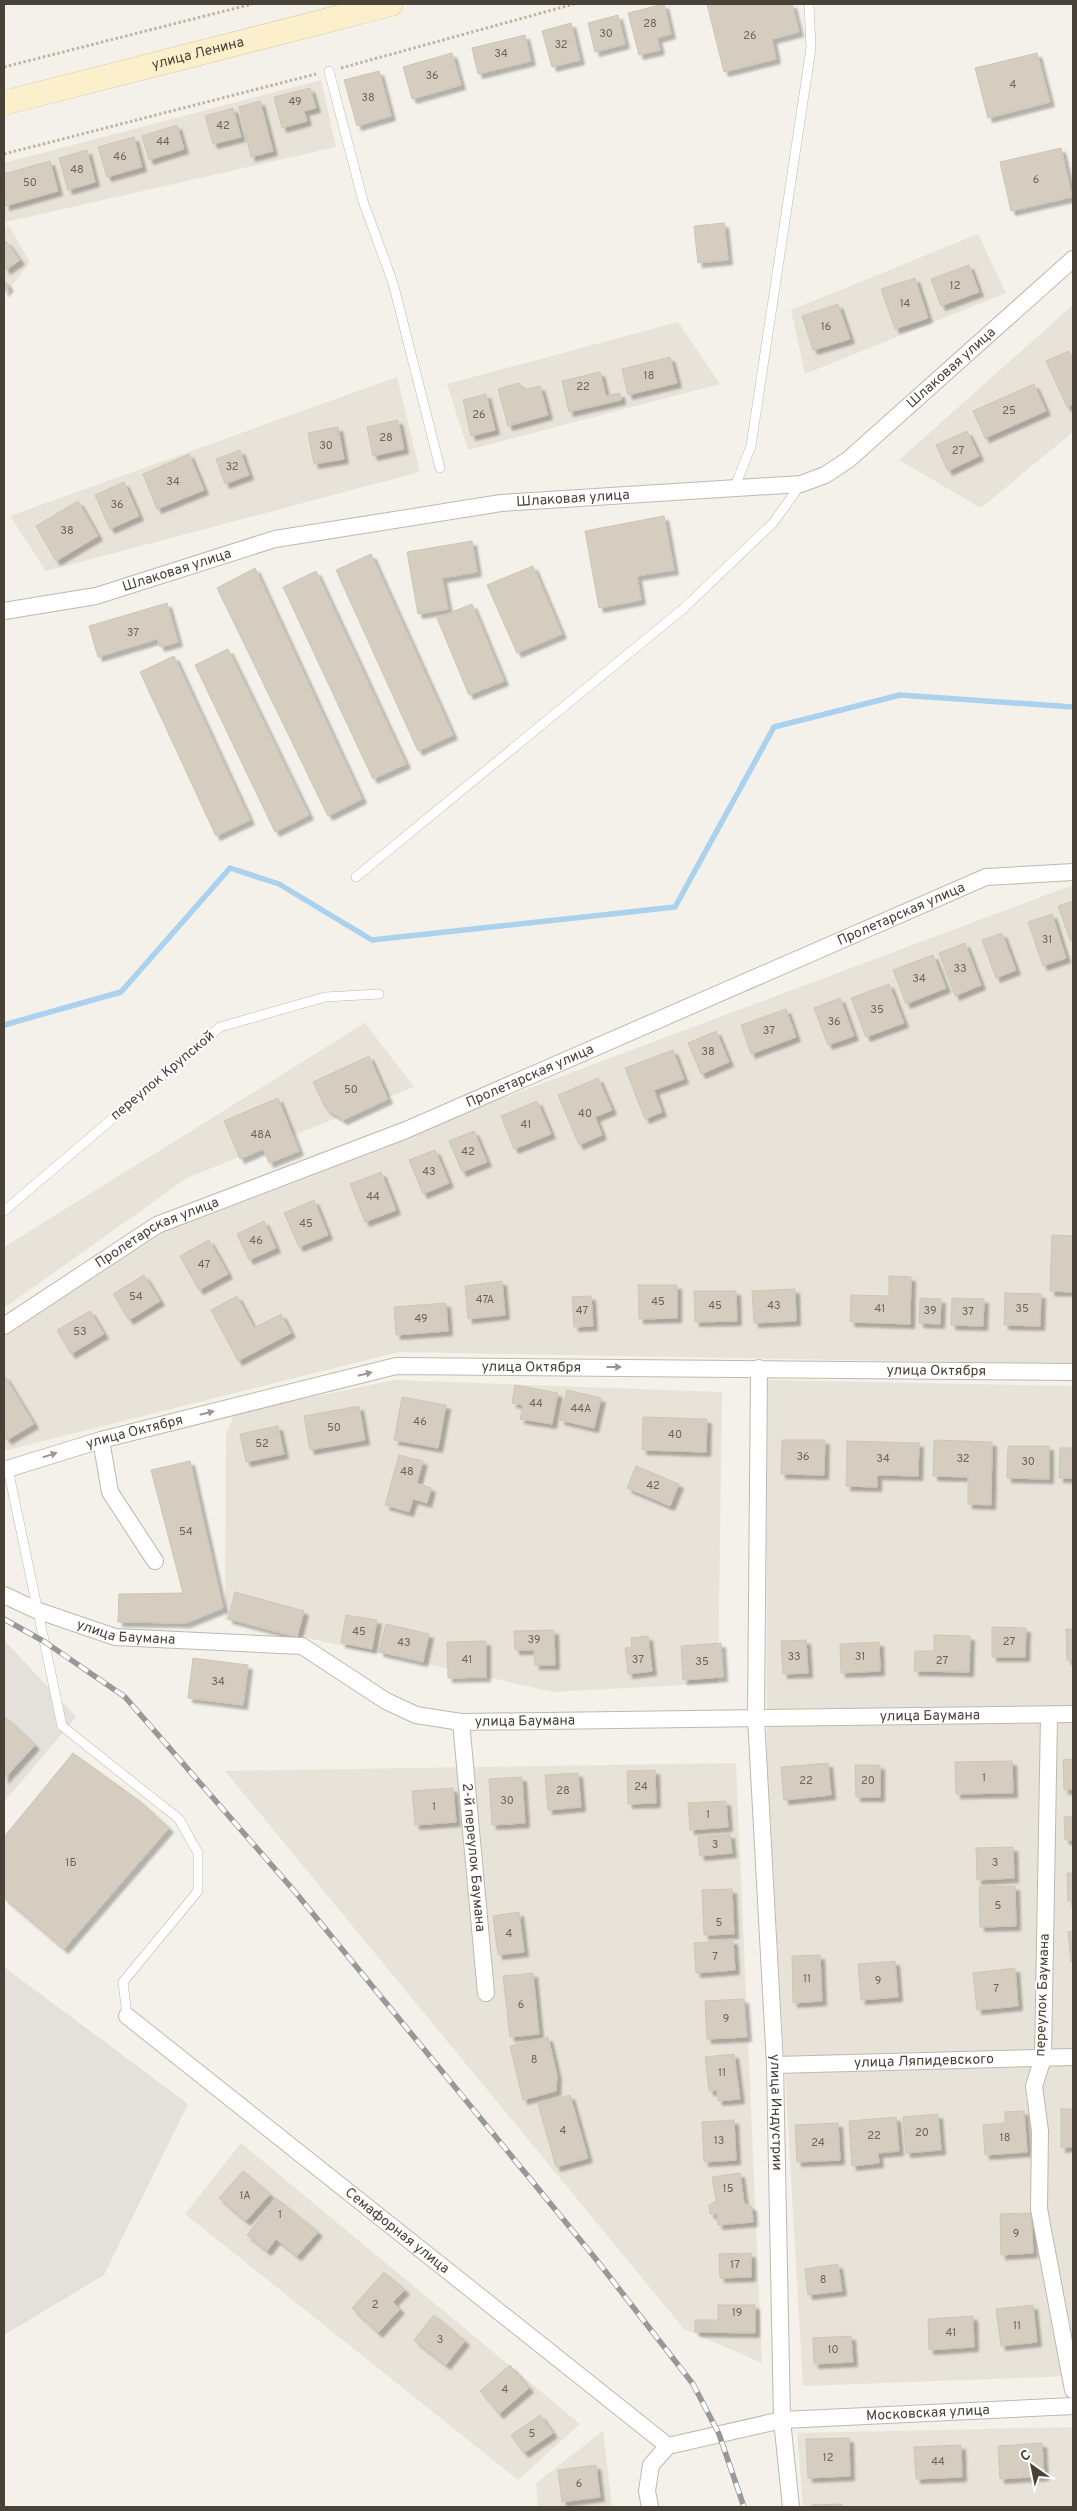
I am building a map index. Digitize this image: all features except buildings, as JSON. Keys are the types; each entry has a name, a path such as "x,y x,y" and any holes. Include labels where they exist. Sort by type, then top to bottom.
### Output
{"main road":[{"name":"улица Ленина","path":"4,103 345,9 391,4"}],"street":[{"name":"Шлаковая улица","path":"4,611 96,596 275,539 501,503 801,484 825,475 848,460 1073,259"},
{"name":"Пролетарская улица","path":"4,1326 158,1225 406,1130 986,877 1073,872"},
{"name":"улица Октября","path":"6,1469 101,1440 396,1366 1073,1372"},
{"name":"улица Индустрии","path":"759,1368 756,1718 775,2065 782,2420 791,2507"},
{"path":"101,1440 110,1492 155,1561"},
{"name":"улица Баумана","path":"4,1595 36,1610 115,1637 302,1646 393,1704 416,1715 460,1722 1048,1716 1073,1714"},
{"name":"переулок Баумана","path":"1048,1716 1043,2058 1034,2086 1040,2131 1039,2209 1073,2390"},
{"name":"2-й переулок Баумана","path":"460,1722 486,1993"},
{"name":"Семафорная улица","path":"127,2016 668,2446"},
{"name":"улица Ляпидевского","path":"775,2065 1073,2056"},
{"name":"Московская улица","path":"782,2420 1073,2406"},
{"path":"650,2507 648,2491 651,2465 668,2446 782,2420"}],"lane":[{"path":"734,489 751,446 810,48 809,4"},
{"path":"329,71 363,201 393,283 440,468"},
{"path":"356,877 684,608 773,523 801,484"},
{"name":"переулок Крупской","path":"4,1211 220,1027 325,997 379,994"},
{"path":"6,1469 62,1726 179,1819 198,1853 198,1891 123,1982 127,2016"}],"path":[{"path":"4,67 252,4"},
{"path":"4,154 329,71 572,4"}],"shaded area":[{"path":"321,80 336,147 6,222 4,215 4,163"},
{"path":"8,225 30,262 4,296 4,230"},
{"path":"978,234 1006,293 805,374 791,310"},
{"path":"1073,305 1073,432 981,508 899,460"},
{"path":"678,322 720,384 468,450 447,384"},
{"path":"397,377 420,472 46,571 10,516"},
{"path":"1073,885 1073,1364 399,1352 4,1451 4,1334 152,1234 487,1104"},
{"path":"365,1023 414,1087 187,1178 4,1308 4,1247"},
{"path":"394,1380 722,1392 718,1683 554,1692 225,1620 226,1434 235,1413"},
{"path":"766,1380 1073,1386 1073,2376 803,2386 767,1763"},
{"path":"4,1640 76,1717 4,1802"},
{"path":"736,1763 762,2363 684,2329 225,1771"},
{"path":"4,1967 188,2104 104,2275 4,2335"},
{"path":"241,2143 580,2424 518,2480 185,2214"},
{"path":"1073,2427 1073,2507 803,2507 797,2433"},
{"path":"603,2431 612,2507 538,2507 536,2483"}],"waterway":[{"path":"4,1025 121,992 230,868 279,884 372,940 675,907 774,727 900,695 1073,707"}],"railway":[{"path":"4,1619 45,1642 125,1697 296,1893 595,2258 693,2384 719,2434 744,2507"}]}
